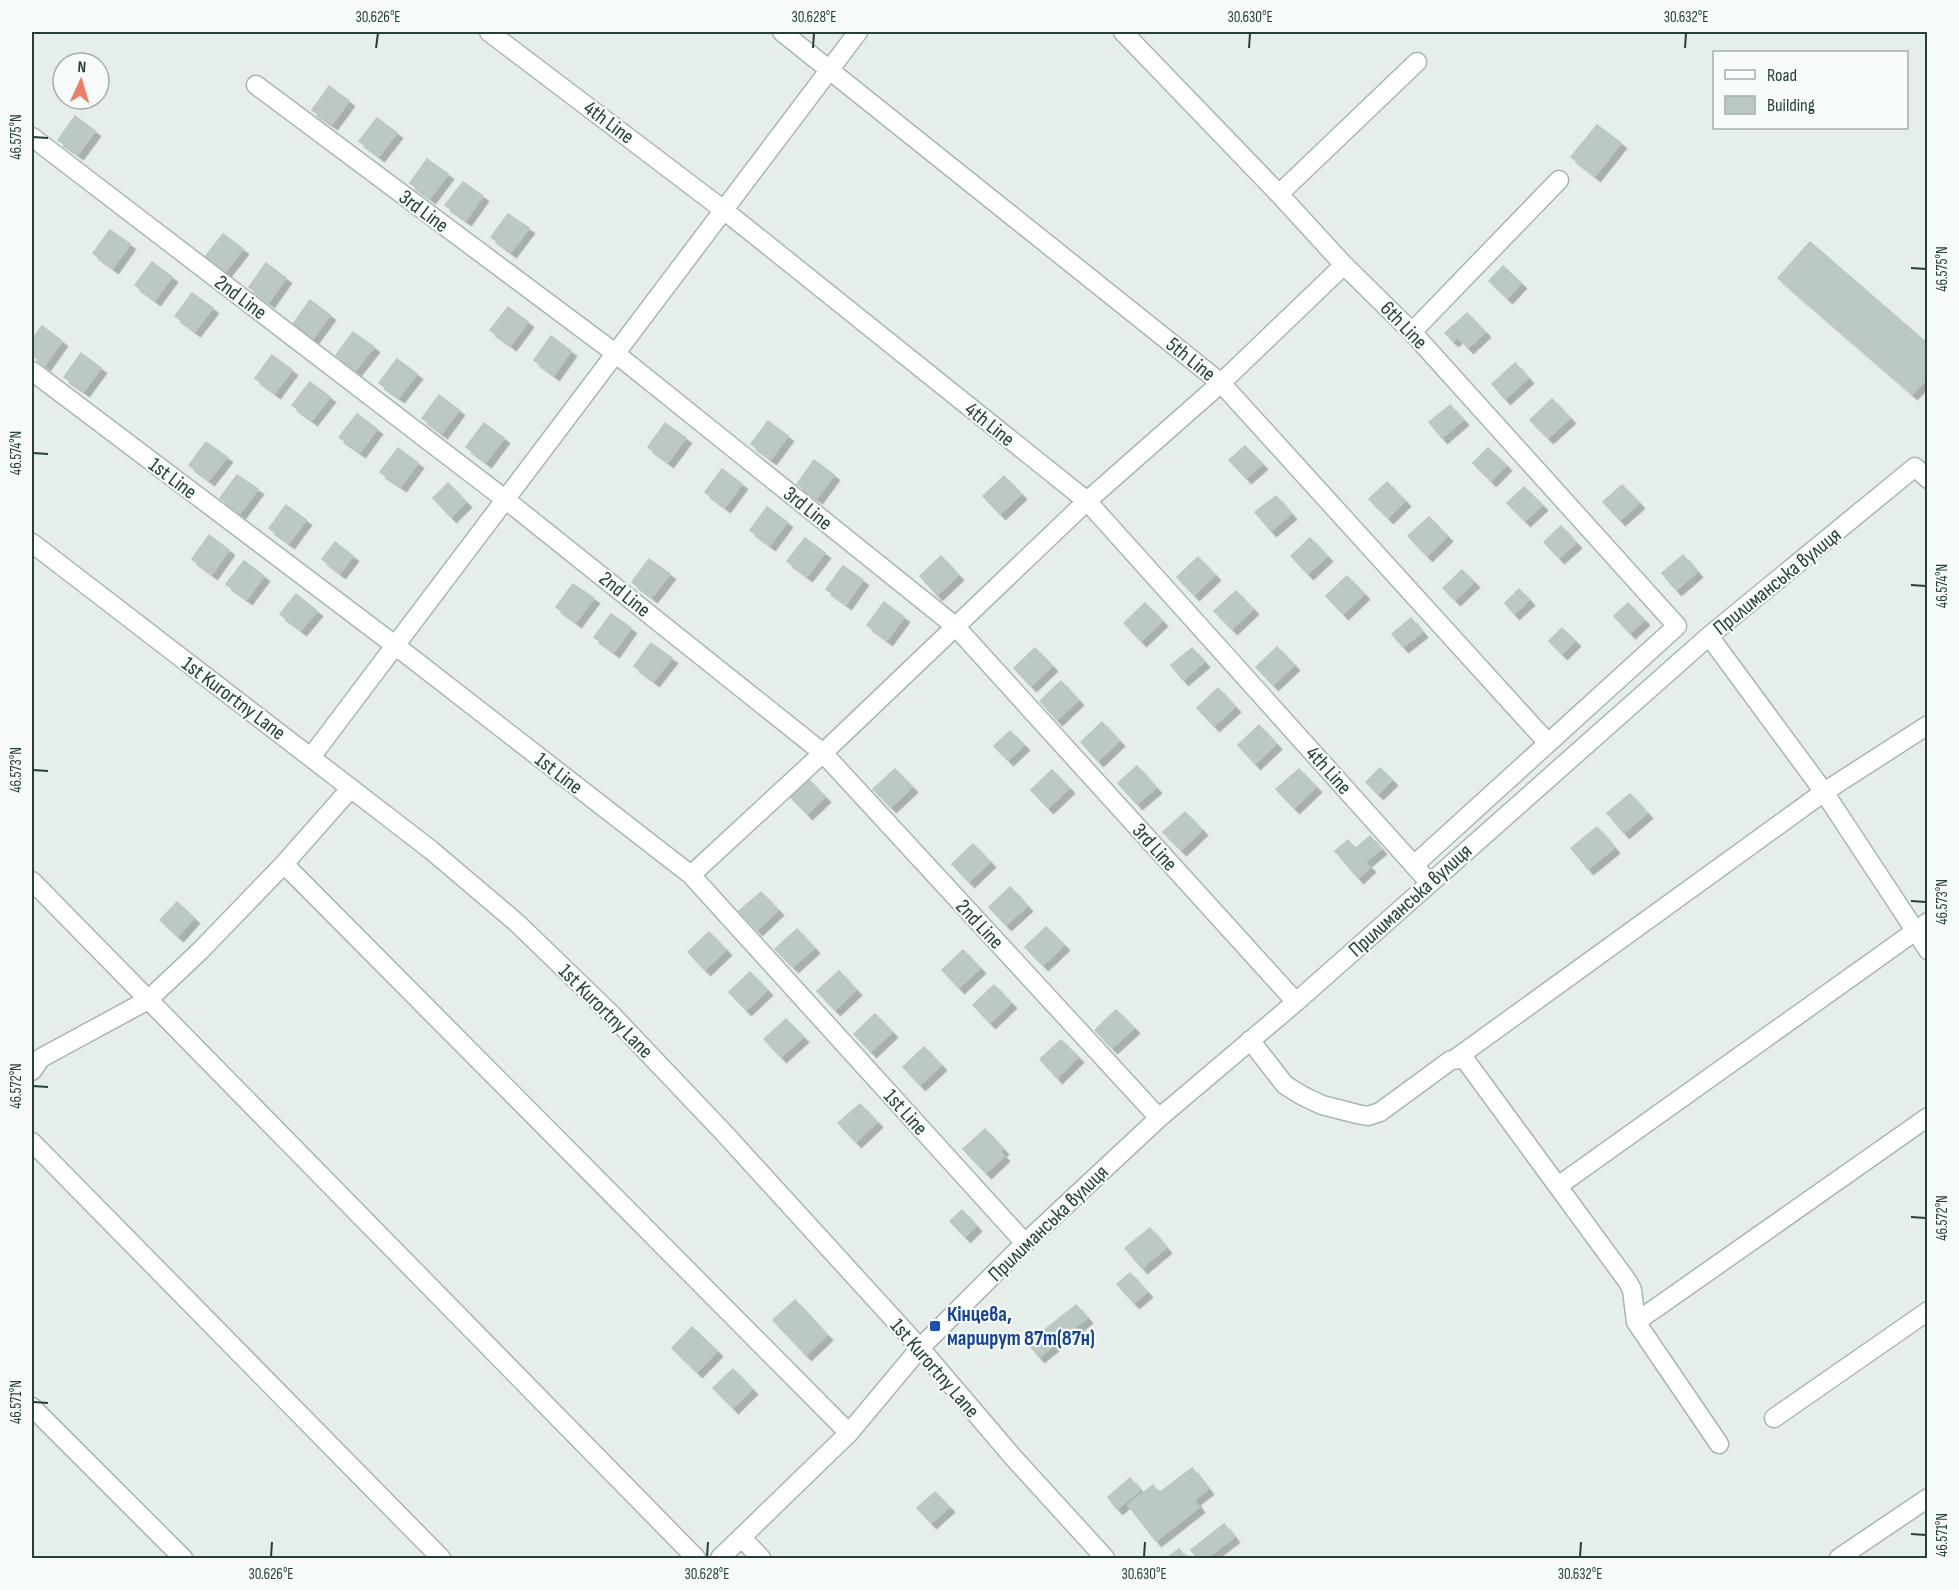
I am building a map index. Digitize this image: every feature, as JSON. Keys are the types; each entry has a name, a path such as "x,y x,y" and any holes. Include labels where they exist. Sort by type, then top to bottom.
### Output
{"street":[{"name":"4th Line","path":"489,32 725,211 1087,501 1429,882"},
{"name":"5th Line","path":"782,32 830,68 1221,383 1547,742"},
{"path":"311,758 858,32"},
{"name":"6th Line","path":"1123,32 1280,194 1344,265 1412,332 1677,626 1547,742"},
{"path":"1280,194 1417,62"},
{"name":"3rd Line","path":"256,86 615,353 955,626 1296,1002"},
{"name":"2nd Line","path":"32,136 506,500 823,753 1159,1118"},
{"path":"1412,332 1559,180"},
{"path":"691,875 823,753 1087,501 1221,383 1344,265"},
{"name":"1st Line","path":"32,370 396,646 691,875 1025,1243"},
{"name":"Прилиманська вулиця","path":"720,1558 849,1433 920,1348 1025,1243 1159,1118 1296,1002 1709,636 1921,473"},
{"name":"1st Kurortny Lane","path":"32,543 351,788 517,923 609,1012 724,1133 920,1348 1012,1456 1105,1558"},
{"path":"1709,636 1921,926 1928,950"},
{"path":"1250,1040 1285,1085 1294,1090 1322,1105 1368,1116 1380,1112 1824,792 1928,725"},
{"path":"1414,865 1547,742"},
{"path":"32,1071 41,1058 148,1000 200,951 284,864 351,788"},
{"path":"284,864 849,1433"},
{"path":"32,881 696,1558"},
{"path":"1558,1186 1921,926"},
{"path":"1455,1059 1466,1061 1628,1282 1632,1290 1636,1322 1719,1444"},
{"path":"1636,1322 1928,1117"},
{"path":"32,1142 441,1558"},
{"path":"1774,1418 1928,1311"},
{"path":"32,1407 183,1558"},
{"path":"1839,1558 1928,1498"},
{"path":"742,1538 761,1558"}],"building":[{"path":"329,86 349,101 332,124 312,110"},
{"path":"75,116 95,131 78,154 58,140"},
{"path":"377,118 397,133 379,156 359,141"},
{"path":"1597,125 1621,143 1595,176 1571,157"},
{"path":"427,159 448,174 430,198 410,183"},
{"path":"463,182 483,196 466,220 445,205"},
{"path":"508,214 529,228 511,252 491,237"},
{"path":"110,230 130,244 113,268 93,253"},
{"path":"223,234 243,249 225,272 205,257"},
{"path":"1810,242 1928,344 1928,377 1912,394 1778,278"},
{"path":"152,262 172,277 155,300 135,285"},
{"path":"266,263 286,278 269,302 249,287"},
{"path":"1503,266 1521,283 1507,298 1489,281"},
{"path":"192,293 213,308 195,331 175,316"},
{"path":"310,300 330,315 313,338 293,324"},
{"path":"508,307 528,322 511,345 490,330"},
{"path":"1467,313 1485,332 1468,348 1458,337 1453,341 1445,333"},
{"path":"42,326 62,341 45,365 32,355 32,340"},
{"path":"353,332 374,347 356,370 336,355"},
{"path":"551,336 571,351 554,375 534,360"},
{"path":"81,353 101,368 84,391 64,377"},
{"path":"272,355 292,370 275,393 255,378"},
{"path":"397,359 417,374 399,397 379,383"},
{"path":"1515,363 1528,378 1505,399 1492,384"},
{"path":"310,382 330,397 312,420 292,405"},
{"path":"439,395 459,410 442,433 422,418"},
{"path":"1552,399 1570,418 1548,438 1530,420"},
{"path":"1450,405 1463,420 1442,438 1429,422"},
{"path":"357,414 377,429 360,452 339,437"},
{"path":"768,421 788,436 771,459 751,444"},
{"path":"484,423 504,438 486,462 466,447"},
{"path":"665,423 686,438 668,462 648,447"},
{"path":"206,442 227,457 209,480 189,465"},
{"path":"1245,446 1262,464 1246,478 1229,460"},
{"path":"398,448 418,463 401,486 380,472"},
{"path":"1488,448 1506,465 1491,481 1473,463"},
{"path":"814,460 834,475 817,498 797,484"},
{"path":"722,469 742,484 725,507 705,492"},
{"path":"237,475 258,489 240,513 220,498"},
{"path":"1004,476 1021,494 1000,514 983,496"},
{"path":"1387,482 1405,501 1388,518 1369,499"},
{"path":"448,483 466,502 451,517 433,498"},
{"path":"1622,485 1639,503 1620,520 1603,502"},
{"path":"1524,487 1542,505 1525,521 1507,503"},
{"path":"1276,496 1291,514 1271,531 1255,512"},
{"path":"286,505 306,520 289,543 269,528"},
{"path":"767,507 787,522 770,545 750,530"},
{"path":"1429,517 1447,536 1427,556 1408,536"},
{"path":"1561,526 1576,543 1559,558 1544,542"},
{"path":"209,535 229,550 212,574 192,559"},
{"path":"805,538 825,553 807,576 787,561"},
{"path":"1310,538 1327,556 1308,574 1291,556"},
{"path":"335,542 353,556 340,573 322,559"},
{"path":"1683,555 1697,572 1676,590 1662,573"},
{"path":"941,556 958,575 937,595 920,576"},
{"path":"1198,557 1215,575 1194,595 1177,577"},
{"path":"649,559 670,574 652,597 632,582"},
{"path":"244,561 264,576 247,599 226,584"},
{"path":"843,566 863,580 846,604 826,589"},
{"path":"1462,570 1474,582 1455,600 1443,588"},
{"path":"1347,576 1364,594 1343,614 1326,596"},
{"path":"573,584 594,598 576,622 556,607"},
{"path":"1519,589 1529,600 1514,614 1505,603"},
{"path":"1236,591 1253,609 1232,629 1214,611"},
{"path":"296,594 317,611 301,630 280,614"},
{"path":"884,602 904,617 887,640 867,625"},
{"path":"1145,603 1162,621 1141,641 1124,623"},
{"path":"1628,603 1644,620 1630,633 1614,616"},
{"path":"611,614 631,628 614,652 594,637"},
{"path":"1411,618 1422,632 1403,647 1392,634"},
{"path":"1562,628 1575,641 1562,654 1549,641"},
{"path":"651,643 672,658 654,681 634,666"},
{"path":"1277,647 1294,665 1273,685 1256,667"},
{"path":"1035,648 1052,666 1031,686 1014,668"},
{"path":"1192,648 1204,662 1183,680 1171,665"},
{"path":"1061,681 1078,700 1057,720 1040,701"},
{"path":"1218,688 1235,707 1214,726 1197,708"},
{"path":"1102,722 1119,741 1098,761 1081,742"},
{"path":"1259,725 1276,744 1255,764 1238,745"},
{"path":"1010,731 1024,745 1008,760 994,746"},
{"path":"1137,766 1156,788 1137,804 1118,783"},
{"path":"1380,768 1392,780 1378,794 1366,782"},
{"path":"895,769 912,787 891,807 873,789"},
{"path":"1299,769 1316,787 1294,808 1276,789"},
{"path":"1052,770 1069,788 1048,808 1031,790"},
{"path":"805,776 825,797 807,814 787,793"},
{"path":"1630,794 1647,813 1624,833 1607,813"},
{"path":"1185,812 1202,830 1181,850 1163,832"},
{"path":"1597,827 1614,848 1588,869 1571,848"},
{"path":"1370,836 1381,849 1365,862 1370,867 1358,878 1335,851 1348,840 1355,849"},
{"path":"973,844 990,862 969,882 952,864"},
{"path":"1010,887 1027,906 1006,925 989,907"},
{"path":"761,892 778,910 757,930 739,911"},
{"path":"177,902 194,918 178,936 160,920"},
{"path":"1046,927 1064,945 1043,965 1025,947"},
{"path":"797,929 814,948 793,967 775,949"},
{"path":"709,932 726,950 705,970 688,952"},
{"path":"963,950 980,968 959,988 942,970"},
{"path":"839,971 856,990 835,1010 817,991"},
{"path":"750,972 767,990 746,1010 729,992"},
{"path":"994,985 1011,1003 990,1023 973,1005"},
{"path":"1116,1010 1134,1028 1112,1048 1095,1030"},
{"path":"875,1014 892,1032 871,1052 854,1034"},
{"path":"786,1019 803,1037 781,1057 764,1039"},
{"path":"1061,1040 1078,1057 1057,1078 1040,1059"},
{"path":"924,1047 941,1065 920,1085 903,1067"},
{"path":"860,1104 877,1122 856,1142 838,1123"},
{"path":"985,1129 1003,1149 1000,1152 1004,1156 986,1173 963,1149"},
{"path":"962,1210 976,1226 965,1237 950,1221"},
{"path":"1150,1228 1166,1248 1142,1268 1125,1248"},
{"path":"1130,1273 1147,1292 1134,1303 1117,1284"},
{"path":"795,1300 827,1335 806,1355 773,1320"},
{"path":"1076,1305 1087,1318 1039,1357 1028,1343"},
{"path":"692,1327 717,1351 697,1372 672,1348"},
{"path":"733,1369 752,1389 733,1408 713,1388"},
{"path":"1192,1468 1208,1489 1194,1500 1199,1507 1156,1541 1128,1505 1153,1485 1159,1493"},
{"path":"1130,1478 1140,1490 1117,1509 1108,1497"},
{"path":"935,1492 949,1507 931,1523 917,1508"},
{"path":"1224,1524 1234,1537 1207,1558 1197,1558 1191,1550"},
{"path":"1179,1549 1186,1558 1167,1558"}],"place":[{"name":"Кінцева, маршрут 87т(87н)","path":"935,1326"}]}
